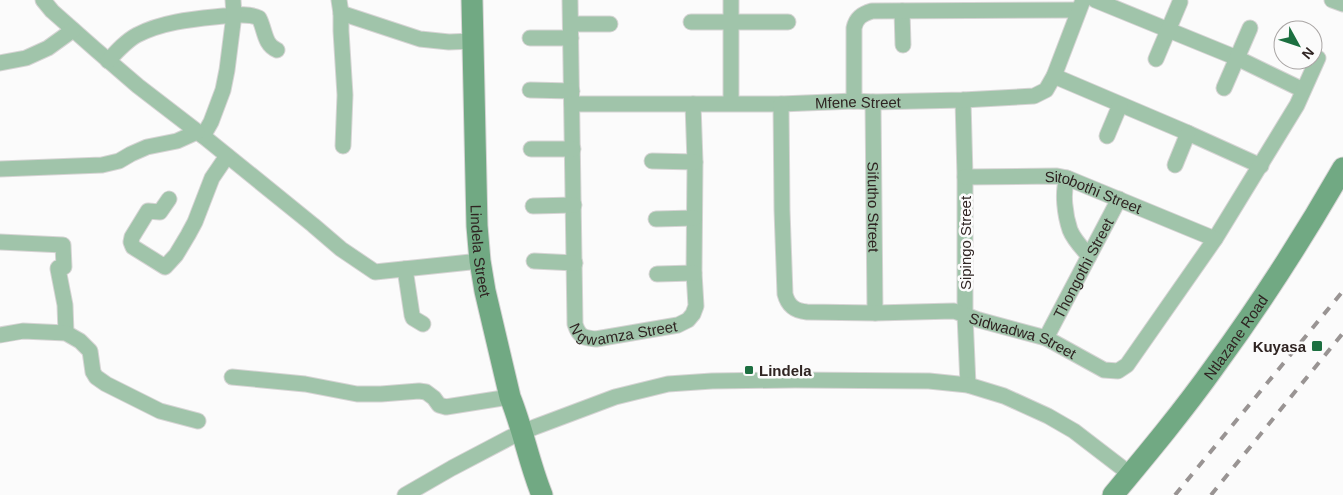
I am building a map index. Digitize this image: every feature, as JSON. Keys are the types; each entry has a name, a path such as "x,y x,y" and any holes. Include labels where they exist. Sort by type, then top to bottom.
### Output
{"street":[{"path":"43,0 52,11 108,60 314,225 341,249 375,272 480,261"},
{"path":"0,169 102,165 119,161 147,147 200,134 211,122 227,70 234,15 233,0"},
{"name":"Lindela Street","path":"472,0 477,226 480,261 485,291 510,397 542,495"},
{"name":"Ngwamza Street","path":"570,0 575,324 577,332 585,338 596,339 678,325 688,320 693,314 696,306 694,273 695,162 693,104"},
{"path":"731,0 731,103"},
{"path":"1095,0 1237,58 1303,90"},
{"path":"1332,0 1343,4"},
{"path":"1156,59 1180,2"},
{"path":"854,101 855,22 872,11 1015,5 1080,5"},
{"name":"Mfene Street","path":"572,98 693,104 781,104 963,100 1034,96 1046,90 1054,76 1080,5"},
{"path":"343,146 345,95 340,7 397,33 420,39 449,42 473,41"},
{"path":"902,11 903,45"},
{"path":"108,60 125,43 152,28 188,20 234,15 255,16 259,18 268,44 271,48 277,50"},
{"path":"691,22 788,22"},
{"path":"530,38 610,24"},
{"path":"1224,88 1250,28"},
{"path":"0,63 26,58 48,48 73,30"},
{"name":"Sidwadwa Street","path":"781,104 783,229 785,294 787,302 799,311 875,313 954,311 979,320 1046,338 1104,370 1118,371 1127,365 1215,239 1297,105 1312,70"},
{"path":"1054,76 1260,166"},
{"path":"530,90 572,98"},
{"name":"Sipingo Street","path":"963,100 965,314 968,385"},
{"name":"Sifutho Street","path":"873,102 875,313"},
{"path":"1107,136 1120,105"},
{"path":"1175,165 1188,133"},
{"path":"532,149 573,150"},
{"path":"169,199 160,212 148,211 132,237 131,242 132,247 165,267 176,256 188,235 212,178 227,156"},
{"path":"652,161 695,162"},
{"name":"Ntlazane Road","path":"1113,495 1187,403 1246,322 1300,240 1343,168"},
{"name":"Sitobothi Street","path":"965,177 1057,176 1067,178 1215,239"},
{"path":"1067,178 1065,184 1066,214 1070,230 1081,248 1089,256"},
{"name":"Thongothi Street","path":"1046,338 1119,199"},
{"path":"533,206 574,205"},
{"path":"656,219 694,218"},
{"path":"0,242 63,245 64,267 58,269 65,305 66,332"},
{"path":"534,262 574,263"},
{"path":"405,269 412,315 413,318 423,324"},
{"path":"657,274 694,273"},
{"path":"0,335 23,332 66,332 80,341 90,351 93,372 96,377 106,384 160,411 198,421"},
{"path":"232,377 305,384 357,394 419,391 426,392 439,405 446,407 510,397"},
{"path":"405,495 511,437 615,397 668,384 712,381 929,381 968,385 1004,396 1048,416 1074,431 1130,474"}],"railway":[{"path":"1175,495 1343,291"},
{"path":"1211,495 1343,333"}],"place":[{"name":"Kuyasa","path":"1317,346"},
{"name":"Lindela","path":"749,370"}]}
